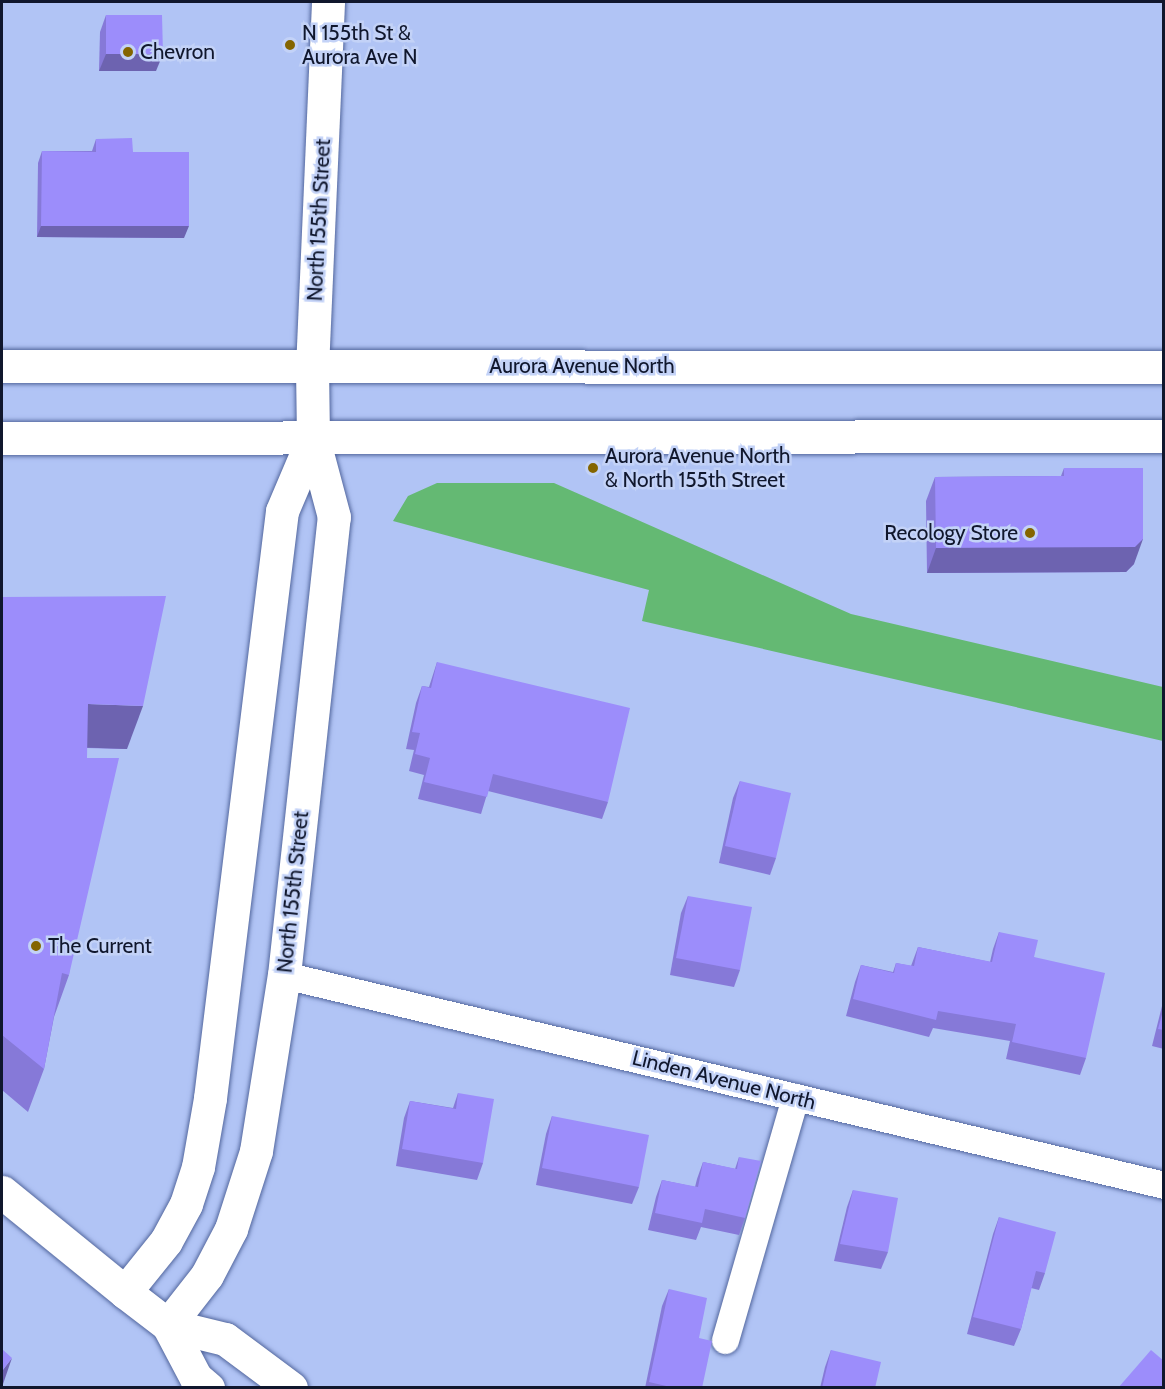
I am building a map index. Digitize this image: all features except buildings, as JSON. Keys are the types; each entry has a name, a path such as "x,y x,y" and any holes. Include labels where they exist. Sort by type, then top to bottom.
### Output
{"main road":[{"name":"North 155th Street","path":"168,1325 207,1275 231,1229 255,1151 284,975 334,517 313,438 312,369 328,2"},
{"name":"Aurora Avenue North","path":"2,366 312,369 1164,367"},
{"path":"2,438 1164,436"},
{"name":"North 155th Street","path":"125,1292 166,1241 186,1204 198,1167 210,1098 282,511 313,438"},
{"path":"2,1192 168,1325 225,1339 291,1388"},
{"path":"168,1325 196,1378 208,1388"}],"street":[{"name":"Linden Avenue North","path":"284,975 1164,1185"},
{"path":"724,1340 795,1097"}],"green space":[{"path":"437,483 554,483 851,614 1163,687 1163,741 642,621 649,590 393,521 408,496"}],"place":[{"name":"N 155th St & Aurora Ave N","path":"290,45"},
{"name":"Chevron","path":"128,52"},
{"name":"Aurora Avenue North & North 155th Street","path":"593,468"},
{"name":"Recology Store","path":"1030,533"},
{"name":"The Current","path":"36,946"}]}
